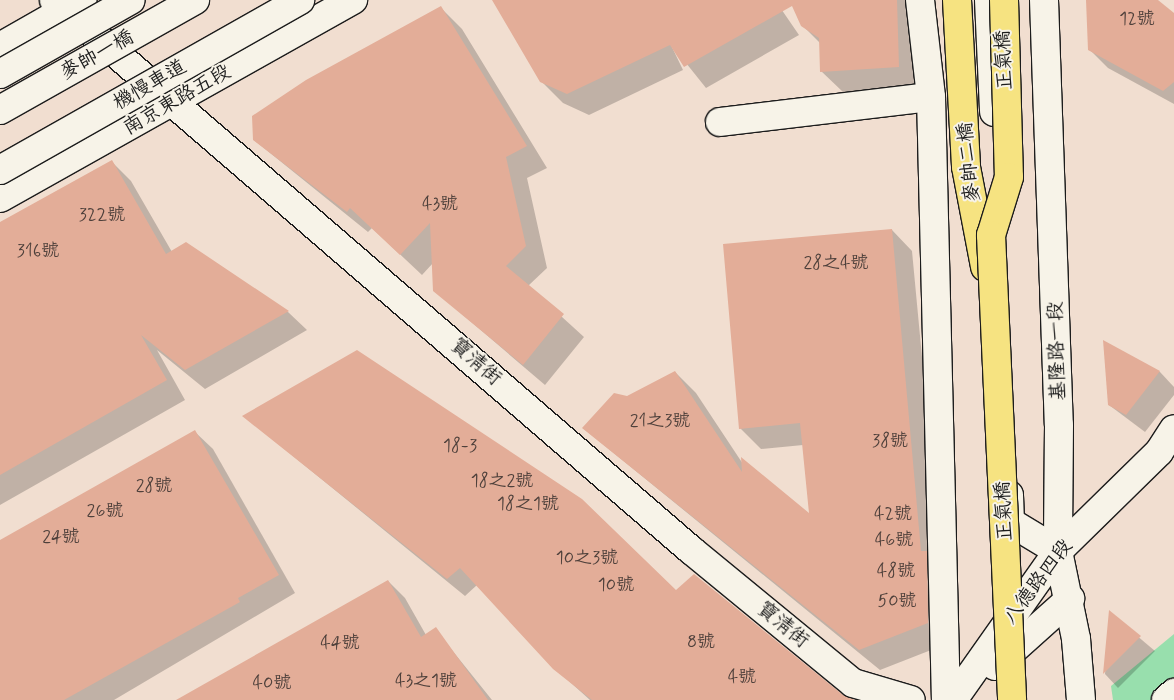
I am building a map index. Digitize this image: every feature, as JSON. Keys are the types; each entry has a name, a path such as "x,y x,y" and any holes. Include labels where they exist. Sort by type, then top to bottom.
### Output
{"highway":[{"name":"麥帥二橋","path":"959,0 969,179 991,235"},
{"name":"麥帥二橋","path":"959,0 966,167 995,322"},
{"name":"正氣橋","path":"1003,0 1009,176 991,235 1012,700"},
{"name":"正氣橋","path":"1003,0 1010,164 995,322 1012,700"}],"main road":[{"path":"0,74 131,0"},
{"name":"麥帥一橋","path":"0,101 177,0"},
{"name":"麥帥一橋","path":"0,110 195,0"},
{"name":"機慢車道","path":"0,170 300,0"},
{"name":"南京東路五段","path":"0,198 353,0"},
{"path":"920,0 930,98 946,700"},
{"path":"990,0 1010,522 1058,551"},
{"name":"基隆路一段","path":"1044,0 1059,425 1058,551 1070,599 1081,700"},
{"path":"0,47 67,3"},
{"name":"寶清街","path":"67,3 172,102 691,550 853,683 911,700"},
{"path":"720,122 930,98"},
{"name":"八德路四段","path":"952,700 1058,551 1159,452 1174,429"},
{"name":"八德路四段","path":"957,700 1070,599"},
{"path":"1166,700 1174,693"}],"green space":[{"path":"1174,634 1174,680 1151,700 1113,700 1111,686"}],"building":[{"path":"492,0 897,0 899,67 820,72 819,38 801,26 792,6 684,67 670,45 567,94 540,82"},
{"path":"1086,0 1158,0 1174,13 1174,82 1163,91 1088,50"},
{"path":"441,6 527,146 506,157 526,246 506,266 564,314 523,365 433,291 430,223 400,255 350,208 347,212 253,140 252,116 306,80"},
{"path":"112,160 166,254 186,242 289,311 185,370 141,335 167,380 0,475 0,222"},
{"path":"892,229 921,551 927,551 928,623 859,650 582,428 614,393 627,396 675,371 742,472 741,457 809,513 800,423 739,429 723,244"},
{"path":"1103,340 1160,371 1126,415 1108,405"},
{"path":"357,350 582,499 676,590 694,574 843,695 855,700 592,700 553,669 460,568 447,579 242,416"},
{"path":"195,430 279,575 238,598 240,602 64,700 0,700 0,540"},
{"path":"388,580 421,637 436,627 488,700 176,700"},
{"path":"1109,610 1141,636 1103,674"}]}
